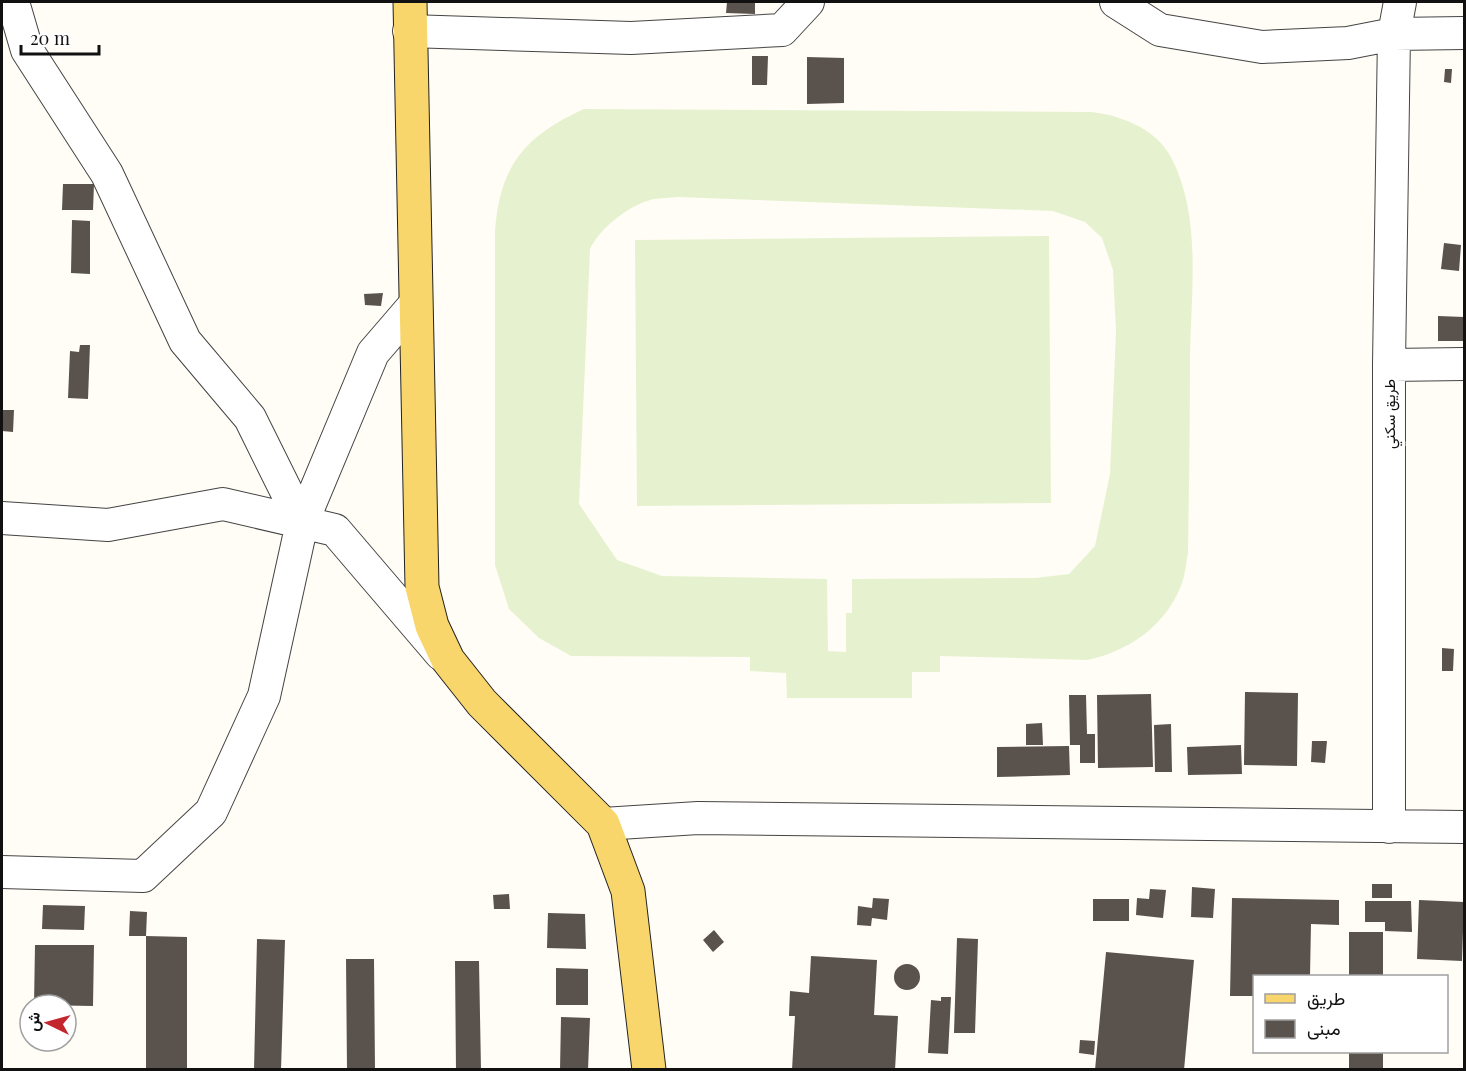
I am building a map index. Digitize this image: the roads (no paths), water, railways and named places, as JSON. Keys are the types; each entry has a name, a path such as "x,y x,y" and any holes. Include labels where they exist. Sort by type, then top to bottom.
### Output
{"main road":[{"path":"409,16 422,587 432,626 448,660 482,703 603,824 628,891 650,1070"}],"street":[{"path":"13,2 27,50 107,174 185,341 250,418 302,523"},
{"path":"409,16 631,38 782,30 808,2"},
{"path":"1116,2 1160,30 1262,47 1348,43 1394,34 1464,33"},
{"name":"طريق سكني","path":"1389,827 1389,365 1394,34 1400,2"},
{"path":"2,872 143,876 211,812 264,696 302,523 373,353 416,303"},
{"path":"1389,365 1464,364"},
{"path":"2,518 108,525 224,504 335,530 482,703"},
{"path":"603,824 698,818 1464,827"}]}
